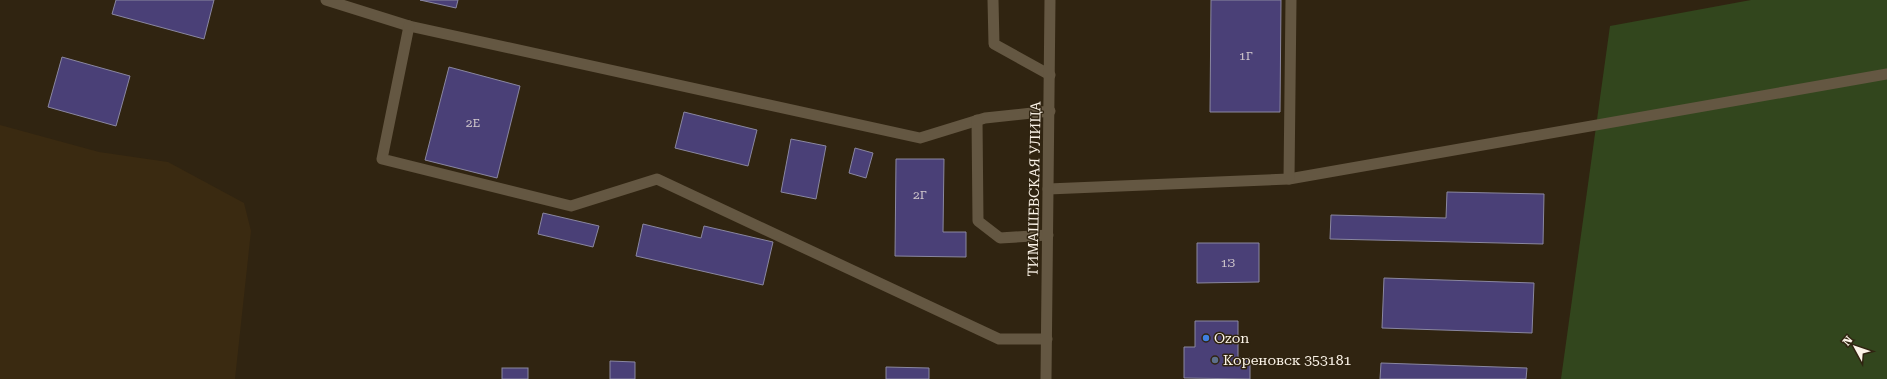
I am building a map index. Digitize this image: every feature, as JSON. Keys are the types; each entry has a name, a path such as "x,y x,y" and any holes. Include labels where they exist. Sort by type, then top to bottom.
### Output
{"street":[{"path":"326,0 409,26 920,138 985,118 1050,112"},
{"path":"993,0 994,44 1050,75"},
{"name":"ТИМАШЕВСКАЯ УЛИЦА","path":"1046,379 1050,0"},
{"path":"1289,179 1291,0"},
{"path":"409,26 382,159 571,206 657,179 999,339 1047,339"},
{"path":"1048,189 1289,179 1887,74"},
{"path":"977,120 978,221 1000,238 1048,235"}],"shaded area":[{"path":"0,125 99,152 168,162 244,203 251,231 235,379 0,379"}],"green space":[{"path":"1751,0 1887,0 1887,379 1561,379 1610,26"}],"building":[{"path":"116,0 214,0 204,39 112,14"},
{"path":"420,0 458,0 456,8"},
{"path":"1211,0 1281,0 1280,112 1210,112"},
{"path":"62,57 130,76 116,126 48,107"},
{"path":"449,67 520,86 497,178 425,160"},
{"path":"684,112 757,130 748,166 675,148"},
{"path":"791,139 826,146 816,199 781,192"},
{"path":"855,148 873,153 866,178 849,173"},
{"path":"896,159 944,159 943,232 966,232 966,257 895,256"},
{"path":"1447,192 1544,194 1543,244 1330,239 1331,215 1446,218"},
{"path":"543,213 599,226 593,247 538,234"},
{"path":"643,224 701,238 704,226 773,242 763,285 636,256"},
{"path":"1197,243 1259,243 1259,282 1197,283"},
{"path":"1384,278 1534,283 1532,333 1382,328"},
{"path":"1195,321 1238,321 1238,358 1250,358 1250,379 1184,378 1184,347 1195,347"},
{"path":"610,361 635,362 635,379 610,379"},
{"path":"1381,363 1527,368 1526,379 1380,379"},
{"path":"886,367 929,368 929,379 886,379"},
{"path":"502,368 528,368 528,379 502,379"}],"place":[{"name":"Ozon","path":"1206,338"},
{"name":"Кореновск 353181","path":"1215,360"}]}
